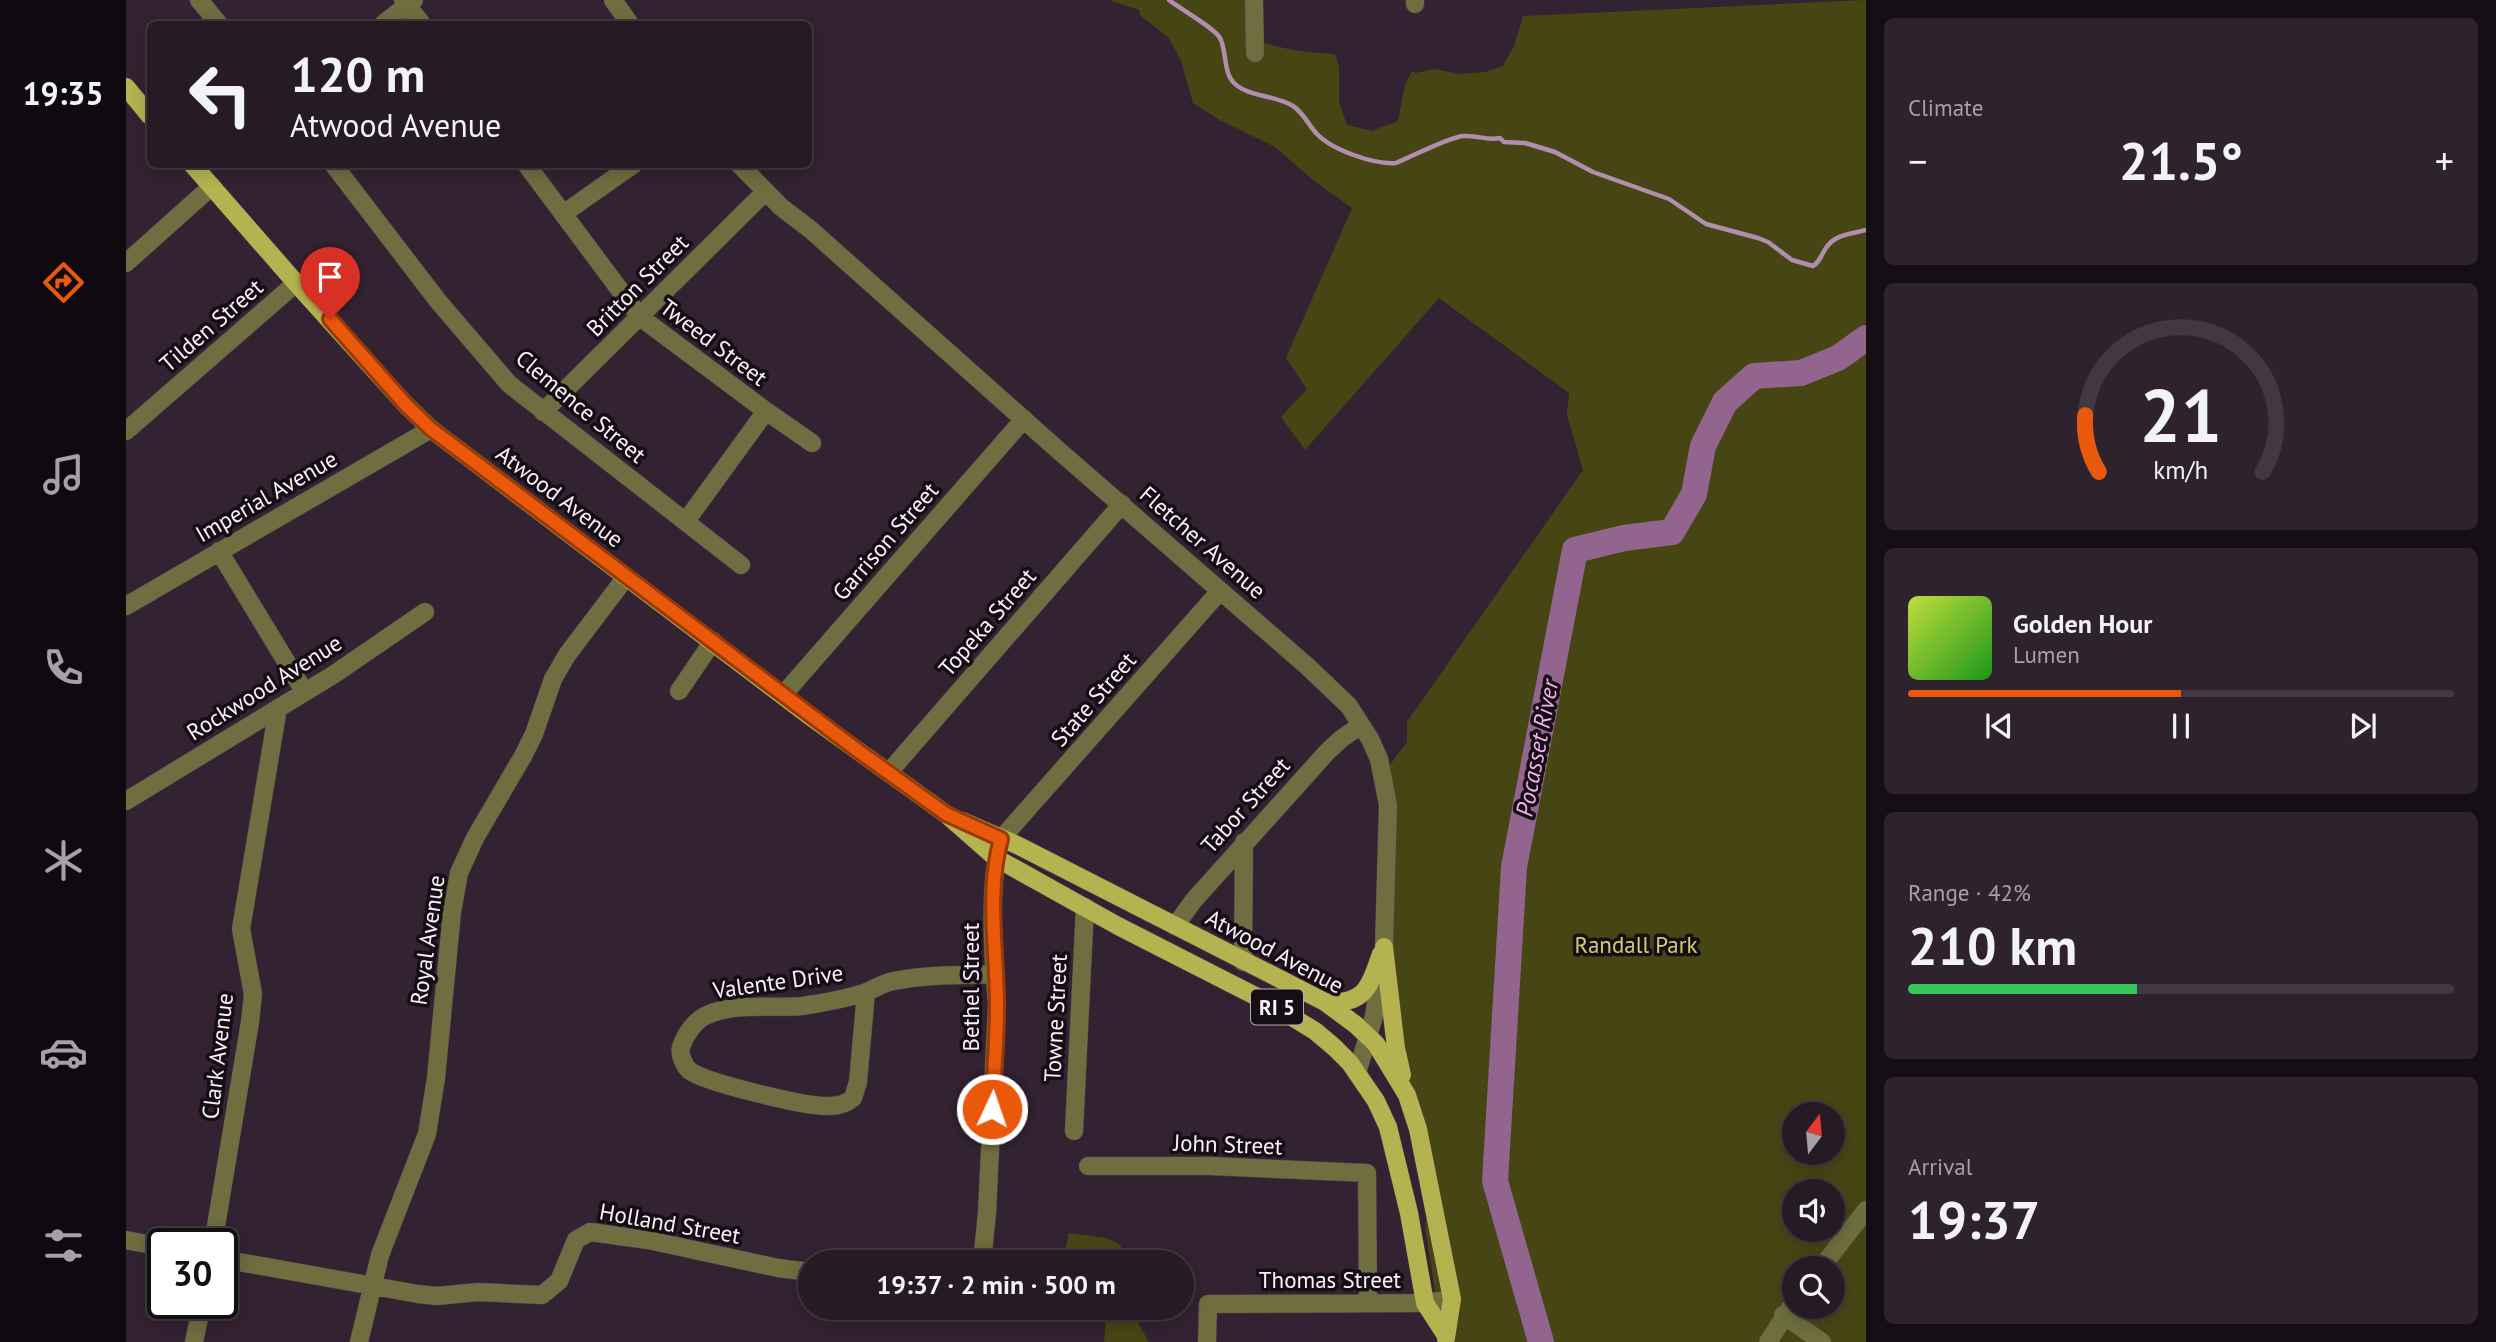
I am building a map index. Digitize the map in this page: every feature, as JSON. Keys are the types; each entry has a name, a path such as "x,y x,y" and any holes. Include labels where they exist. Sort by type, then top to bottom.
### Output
{"main road":[{"path":"126,89 147,113"},
{"name":"Atwood Avenue","path":"199,168 296,283 431,429 783,695 946,814 996,858 1269,1003 1315,1031 1342,1055 1376,1101 1388,1126 1409,1213 1425,1303 1446,1338"},
{"name":"Atwood Avenue","path":"946,814 1325,1002 1368,1036 1395,1071 1407,1095 1420,1141 1452,1299 1446,1338"},
{"path":"1325,1002 1354,1000 1366,991 1372,982 1384,947"},
{"path":"1384,947 1396,1048 1407,1095"}],"street":[{"path":"199,0 216,21"},
{"path":"613,0 628,21"},
{"path":"1254,0 1255,53"},
{"path":"386,21 408,2 420,21"},
{"name":"Clemence Street","path":"335,168 438,301 509,384 741,565"},
{"name":"Tweed Street","path":"529,168 640,317 812,443"},
{"path":"564,214 628,168"},
{"name":"Fletcher Avenue","path":"744,168 765,192 1307,666 1349,706 1379,759 1388,805 1384,947 1374,1016 1357,1073"},
{"path":"126,262 212,186"},
{"name":"Britton Street","path":"543,412 765,192"},
{"name":"Tilden Street","path":"126,431 296,283"},
{"path":"686,521 766,411"},
{"name":"Garrison Street","path":"783,695 1024,419"},
{"name":"Imperial Avenue","path":"126,606 431,429"},
{"name":"Topeka Street","path":"889,772 1122,504"},
{"path":"219,551 304,691"},
{"name":"Royal Avenue","path":"359,1342 388,1234 427,1134 436,1078 452,912 459,873 475,838 534,734 553,680 567,655 626,577"},
{"name":"State Street","path":"1001,839 1220,591"},
{"name":"Rockwood Avenue","path":"126,801 333,675 425,612"},
{"path":"679,691 713,641"},
{"name":"Clark Avenue","path":"216,1228 253,994 241,929 278,708"},
{"name":"Tabor Street","path":"1175,926 1244,842 1326,752 1361,725"},
{"name":"Bethel Street","path":"983,1250 996,1032 996,858 1001,839"},
{"path":"1243,962 1244,842"},
{"name":"Towne Street","path":"1074,1131 1085,907"},
{"name":"Valente Drive","path":"866,992 858,1082 853,1098 841,1105 825,1107 755,1093 702,1076 686,1067 681,1054 680,1049 689,1031 706,1015 737,1006 755,1008 804,1005 866,992 891,981 995,974"},
{"name":"John Street","path":"1088,1166 1210,1166 1367,1173 1368,1302"},
{"path":"1830,1256 1866,1210"},
{"name":"Holland Street","path":"238,1262 437,1296 478,1292 542,1295 559,1281 576,1240 590,1232 648,1240 798,1270"},
{"path":"126,1240 147,1244"},
{"name":"Thomas Street","path":"1207,1342 1208,1304 1425,1303 1452,1299"},
{"path":"194,1342 198,1319"},
{"path":"1768,1342 1782,1319"},
{"path":"1798,1319 1822,1342"}],"green space":[{"name":"Randall Park","path":"1109,0 1255,0 1257,41 1296,50 1335,54 1339,67 1339,102 1347,125 1372,131 1398,121 1405,85 1412,71 1416,73 1434,69 1461,74 1485,72 1503,66 1514,46 1523,16 1866,0 1866,1342 1443,1342 1425,1227 1427,1214 1415,1114 1390,997 1386,770 1407,742 1407,722 1583,470 1567,415 1569,393 1439,298 1305,450 1281,417 1307,389 1286,358 1352,208 1313,180 1275,147 1218,119 1193,103 1181,61 1169,38 1140,15 1139,10"},
{"path":"1069,1233 1107,1238 1121,1245 1121,1250 1065,1250"},
{"path":"1138,1320 1149,1342 1104,1342 1106,1321"}],"waterway":[{"path":"1169,0 1217,34 1222,43 1228,73 1234,83 1247,91 1293,106 1324,140 1354,155 1377,162 1396,163 1463,136 1500,138 1504,142 1525,143 1555,152 1593,172 1669,199 1706,224 1758,238 1792,260 1813,266 1834,240 1866,230"},
{"name":"Pocasset River","path":"1541,1342 1495,1181 1514,867 1575,550 1624,538 1672,532 1694,494 1703,446 1725,402 1754,376 1801,373 1838,358 1866,338"}],"route":[{"path":"330,319 406,405 431,429 811,717 946,814 1001,839 996,858 994,910 997,1004 992,1109"}]}
